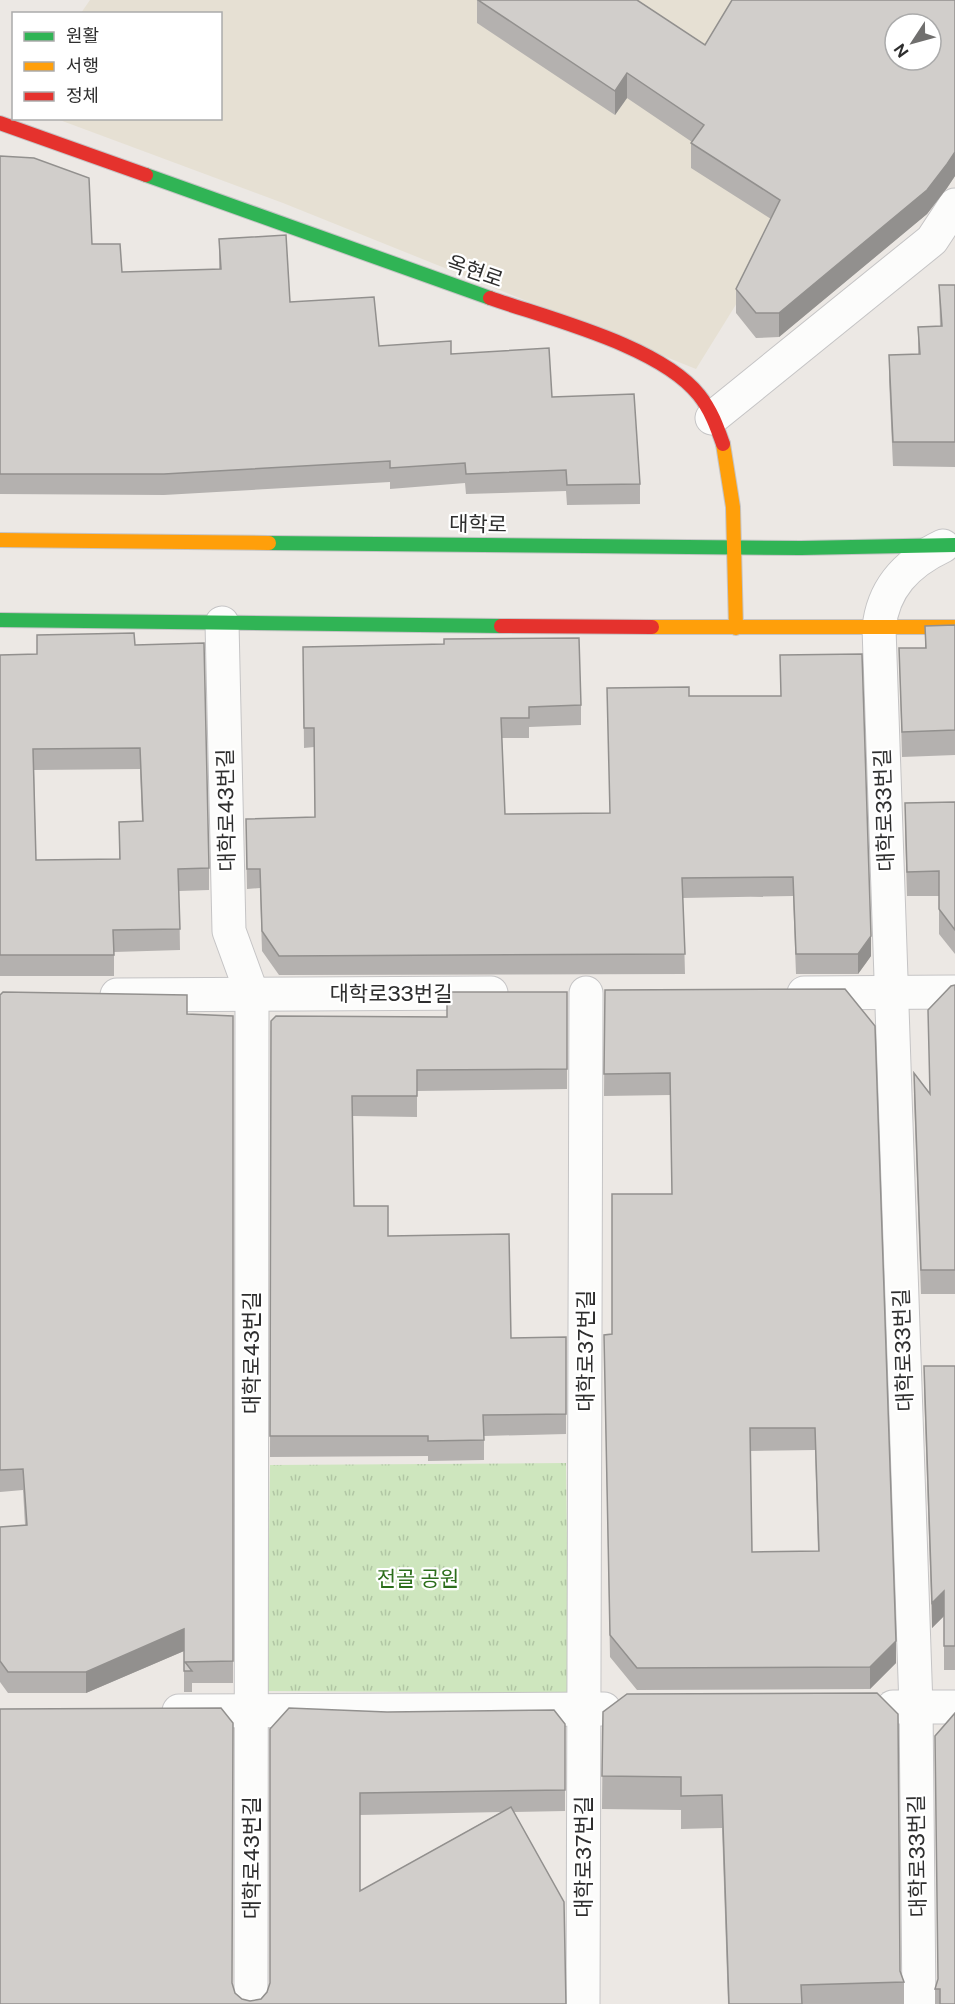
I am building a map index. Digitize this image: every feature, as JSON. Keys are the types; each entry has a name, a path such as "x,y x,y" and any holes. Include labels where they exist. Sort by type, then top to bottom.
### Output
{"main road":[{"name":"옥현로","path":"0,123 647,354 687,382 702,398 723,445 731,477 736,628"},
{"name":"대학로","path":"0,540 734,547 949,546"},
{"path":"0,620 736,628 955,627"}],"street":[{"path":"712,418 943,240 955,205"},
{"name":"대학로33번길","path":"919,2004 916,1707 879,628 881,607 903,573 915,561 949,546"},
{"name":"대학로43번길","path":"222,623 229,931 252,994 251,2004"},
{"path":"773,993 955,992"},
{"name":"대학로33번길","path":"252,994 526,993"},
{"name":"대학로37번길","path":"583,2004 584,1709 574,993 621,993"},
{"path":"84,995 252,994"},
{"path":"868,1708 955,1707"},
{"path":"148,1712 631,1709"}],"shaded area":[{"path":"90,0 925,0 910,12 883,12 883,67 696,369 283,203 60,120 222,120 222,12 82,12"}],"green space":[{"name":"전골 공원","path":"566,1463 569,1693 267,1691 270,1465"}],"building":[{"path":"478,0 637,0 705,45 732,0 955,0 955,152 927,190 779,313 756,313 736,289 780,200 691,143 704,125 627,73 615,91"},
{"path":"0,156 34,158 89,178 92,244 120,244 122,272 221,269 219,239 286,235 290,302 374,297 379,346 451,341 451,354 549,348 552,397 634,394 640,484 567,485 566,470 466,474 465,463 390,468 390,461 164,474 0,474"},
{"path":"939,285 955,285 955,442 893,442 889,355 920,354 918,327 942,326"},
{"path":"955,625 955,730 902,732 899,648 926,648 925,626"},
{"path":"134,633 135,645 204,643 209,868 178,869 180,929 113,930 114,955 0,955 0,655 37,654 37,635","holes":["140,748 143,821 119,822 120,859 36,860 33,749"]},
{"path":"579,638 581,705 529,707 529,718 501,718 505,814 610,813 607,688 689,687 689,696 781,696 780,655 862,654 871,936 858,954 796,954 793,877 682,878 685,954 279,956 262,931 260,869 247,869 246,819 315,817 314,728 304,728 303,647 444,644 444,639"},
{"path":"955,802 955,930 939,909 939,871 907,872 905,803"},
{"path":"955,985 955,1270 921,1270 914,1073 930,1094 928,1010 951,986"},
{"path":"845,989 875,1026 896,1641 870,1667 637,1668 610,1635 604,1335 612,1334 612,1194 672,1194 670,1073 604,1074 605,990","holes":["750,1428 815,1428 819,1551 752,1552"]},
{"path":"3,992 187,995 187,1014 233,1016 233,1661 185,1662 192,1671 184,1671 184,1629 86,1672 8,1672 0,1661 0,1527 27,1525 23,1469 0,1470 0,995"},
{"path":"447,992 567,992 567,1069 417,1070 417,1096 352,1096 354,1206 388,1206 388,1236 509,1234 511,1338 566,1337 566,1414 483,1415 484,1440 428,1441 428,1436 270,1436 271,1021 276,1016 447,1017"},
{"path":"924,1366 955,1366 955,1646 944,1646 944,1591 932,1603"},
{"path":"877,1693 898,1714 900,1971 904,1982 801,1985 802,2004 729,2004 722,1795 681,1796 681,1777 602,1776 603,1712 627,1694"},
{"path":"221,1708 233,1723 232,1983 235,1993 242,1999 250,2001 261,1999 270,1983 270,1729 289,1708 387,1712 554,1710 565,1724 565,1790 360,1793 360,1891 511,1807 564,1902 566,2004 0,2004 0,1709"},
{"path":"955,1713 955,2004 940,2004 940,1989 935,1989 938,1979 935,1736"}],"traffic: fast":[{"path":"146,175 490,298"},
{"path":"269,543 801,548 955,545"},
{"path":"0,620 501,626"}],"traffic: slow":[{"path":"723,444 733,507 736,628"},
{"path":"0,540 269,543"},
{"path":"652,627 955,627"}],"traffic: jam":[{"path":"0,123 146,175"},
{"path":"490,298 602,336 658,362 681,378 699,395 716,425 723,444"},
{"path":"501,626 652,627"}]}
